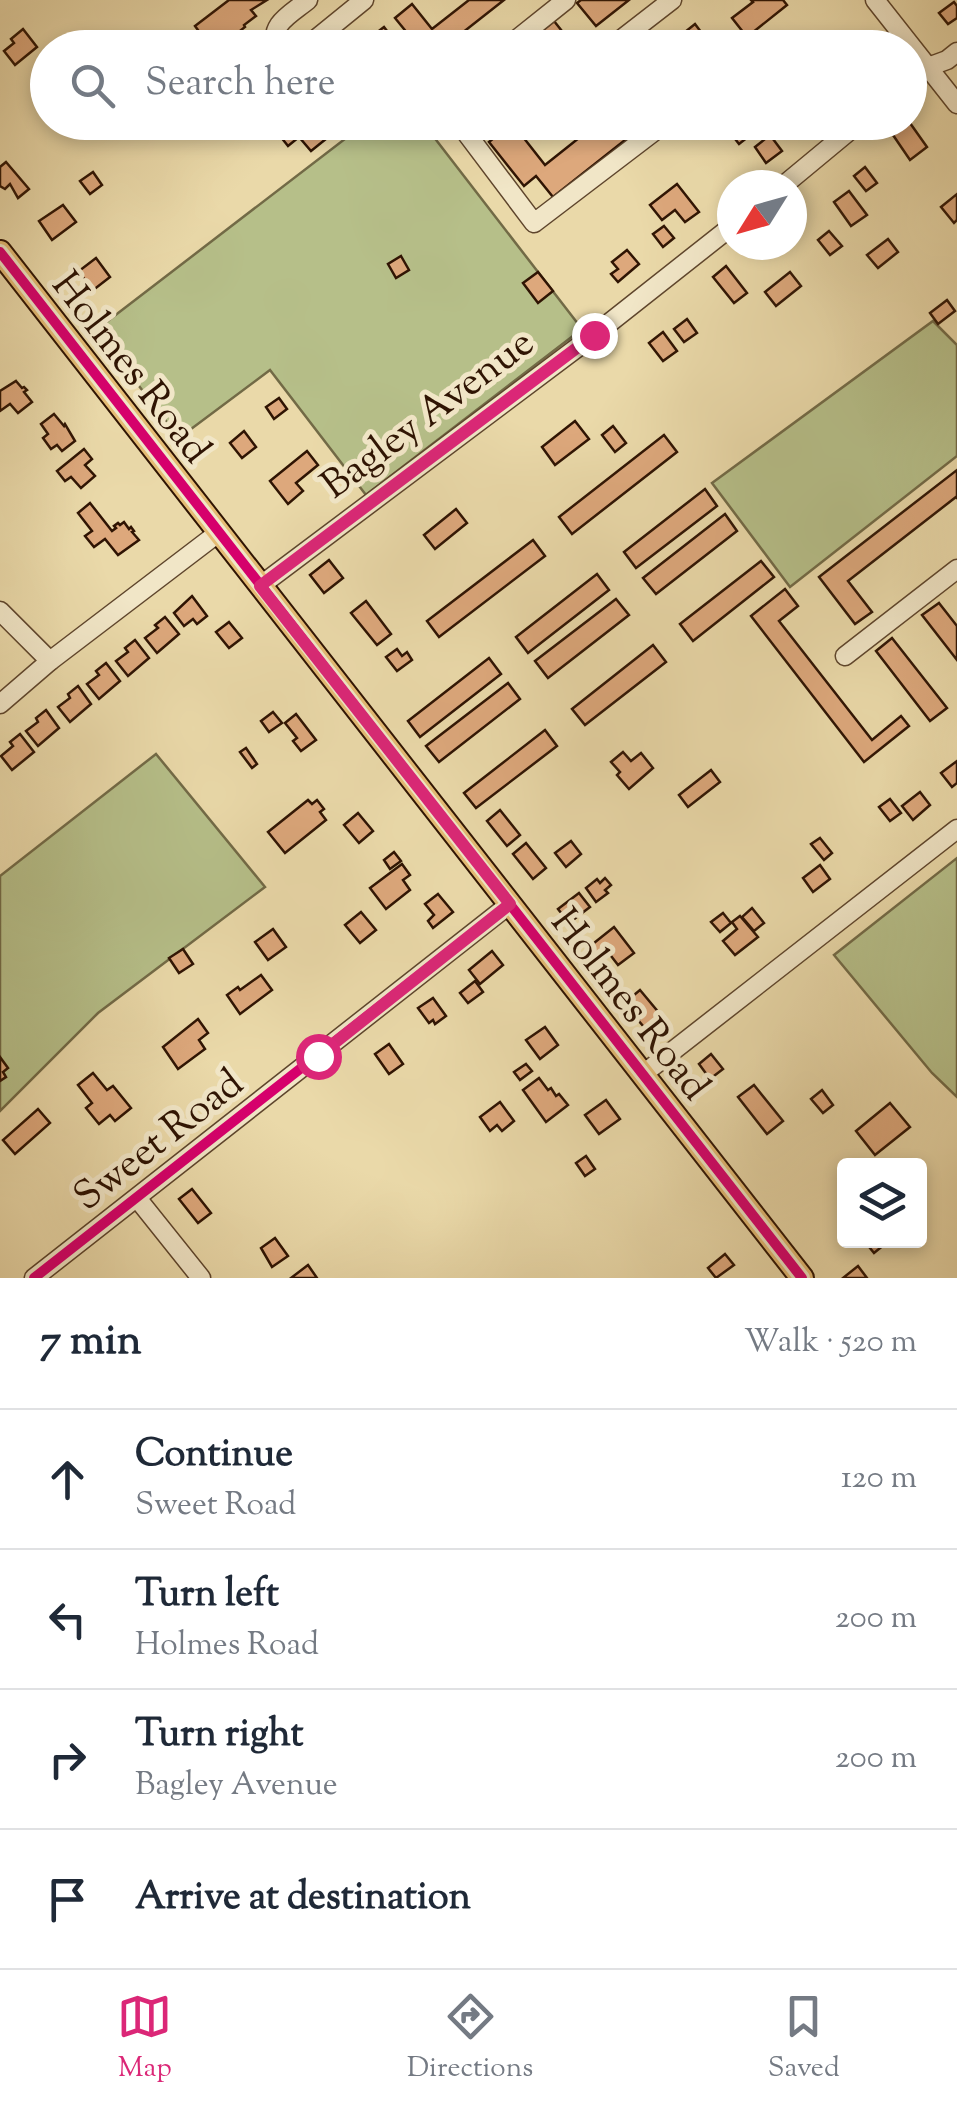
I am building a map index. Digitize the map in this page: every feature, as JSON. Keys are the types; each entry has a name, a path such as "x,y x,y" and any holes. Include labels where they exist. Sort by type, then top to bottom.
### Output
{"main road":[{"name":"Holmes Road","path":"0,252 802,1278"}],"street":[{"path":"274,30 308,0"},
{"path":"327,30 364,0"},
{"path":"528,30 566,0"},
{"path":"632,30 672,0"},
{"path":"875,0 899,30"},
{"path":"957,52 928,67 957,104"},
{"path":"472,140 534,222 643,140"},
{"path":"802,170 838,140"},
{"name":"Bagley Avenue","path":"260,586 717,238"},
{"path":"0,704 218,533"},
{"path":"845,656 957,570"},
{"path":"0,611 50,661"},
{"path":"642,1075 957,829"},
{"name":"Sweet Road","path":"34,1278 510,904"},
{"path":"136,1198 200,1278"}],"green space":[{"path":"344,140 436,140 582,329 366,495 270,370 179,438 96,330"},
{"path":"933,321 957,345 957,456 790,587 712,483"},
{"path":"156,754 265,887 98,1013 0,1111 0,876"},
{"path":"957,858 957,1097 932,1073 834,955"}],"building":[{"path":"229,0 267,0 251,10 256,16 241,30 198,30 195,26"},
{"path":"469,0 504,0 466,30 405,30 395,18 412,4 432,29"},
{"path":"629,0 596,26 577,3"},
{"path":"783,0 787,5 756,30 741,30 732,18 753,2"},
{"path":"954,2 957,18 948,24 939,13"},
{"path":"554,21 561,30 543,30"},
{"path":"23,29 30,38 30,53 15,65 4,51 14,43 11,39"},
{"path":"302,140 325,140 311,151"},
{"path":"525,140 545,165 576,140 625,140 553,197 536,176 524,186 489,142"},
{"path":"764,140 774,140 782,151 766,163 755,147"},
{"path":"896,140 922,140 927,147 910,160"},
{"path":"6,162 29,189 18,198 10,184 5,189 0,186 0,167"},
{"path":"865,167 877,183 866,191 854,176"},
{"path":"93,172 102,185 90,194 80,181"},
{"path":"677,184 699,212 685,222 675,210 662,220 650,205"},
{"path":"849,191 867,215 851,226 834,202"},
{"path":"957,194 957,220 954,223 941,207"},
{"path":"63,205 76,222 52,240 39,221"},
{"path":"664,226 674,238 663,247 653,234"},
{"path":"829,231 842,246 830,255 818,240"},
{"path":"888,239 898,252 878,268 867,255"},
{"path":"627,250 639,264 618,282 611,274 618,269 612,262"},
{"path":"401,256 409,270 396,278 388,264"},
{"path":"96,258 110,277 92,291 79,271"},
{"path":"726,266 747,293 734,303 713,277"},
{"path":"538,272 553,291 538,303 523,283"},
{"path":"790,272 801,286 776,306 765,292"},
{"path":"947,300 955,311 938,324 930,313"},
{"path":"687,319 697,333 684,342 674,329"},
{"path":"663,332 677,351 663,361 649,343"},
{"path":"16,381 27,390 24,392 32,402 18,413 10,404 0,411 0,391"},
{"path":"279,398 287,409 274,419 266,407"},
{"path":"54,414 75,441 62,451 57,445 51,449 43,438 48,434 41,424"},
{"path":"575,421 589,439 555,465 542,447"},
{"path":"613,426 626,443 615,452 602,435"},
{"path":"244,431 256,447 242,458 230,443"},
{"path":"664,435 677,452 572,534 559,517"},
{"path":"84,449 92,459 85,465 95,476 81,488 71,477 65,481 57,471"},
{"path":"307,451 318,465 296,483 303,491 288,504 270,481"},
{"path":"957,470 957,498 848,581 872,612 855,624 819,577"},
{"path":"705,489 717,506 636,568 624,552"},
{"path":"90,503 112,531 124,522 139,540 118,555 105,539 94,547 85,536 92,531 78,513"},
{"path":"456,509 467,523 435,549 424,535"},
{"path":"725,514 737,531 656,594 643,578"},
{"path":"533,540 545,556 439,637 427,621"},
{"path":"329,560 343,578 324,593 310,575"},
{"path":"761,561 774,577 693,641 680,624"},
{"path":"597,574 609,590 528,653 516,637"},
{"path":"785,589 798,606 779,621 872,740 901,716 909,726 864,762 751,616"},
{"path":"192,596 207,616 197,624 193,619 184,626 174,613"},
{"path":"616,599 629,615 548,678 535,661"},
{"path":"366,601 391,634 377,645 351,613"},
{"path":"939,603 957,626 957,660 922,615"},
{"path":"165,617 179,634 157,653 145,638"},
{"path":"229,622 242,638 229,648 216,632"},
{"path":"892,638 947,708 930,721 876,651"},
{"path":"135,640 149,658 128,676 116,661"},
{"path":"653,645 666,662 585,725 572,709"},
{"path":"397,649 402,656 407,652 412,660 397,671 386,657"},
{"path":"489,658 501,674 420,737 408,721"},
{"path":"106,663 120,681 99,699 87,684"},
{"path":"508,683 520,699 439,762 426,746"},
{"path":"78,686 91,704 70,722 58,707"},
{"path":"46,710 59,728 38,746 26,731"},
{"path":"273,712 282,723 269,732 261,721"},
{"path":"296,714 316,740 301,751 285,723"},
{"path":"545,730 557,746 476,808 464,793"},
{"path":"20,734 34,752 12,770 1,756"},
{"path":"246,748 257,764 252,768 240,752"},
{"path":"623,752 631,761 641,753 653,768 629,789 611,762"},
{"path":"957,761 957,783 952,787 941,773"},
{"path":"711,770 720,782 688,807 679,795"},
{"path":"920,792 930,805 913,820 902,806"},
{"path":"890,799 901,813 890,821 879,807"},
{"path":"308,800 312,804 317,800 326,820 285,853 268,832"},
{"path":"500,810 520,835 507,846 487,821"},
{"path":"358,813 373,831 359,843 344,825"},
{"path":"820,838 832,853 824,860 811,844"},
{"path":"571,841 581,854 566,867 555,853"},
{"path":"526,843 546,868 533,879 513,854"},
{"path":"394,852 401,861 390,869 384,860"},
{"path":"402,864 410,875 403,880 410,890 386,909 370,888"},
{"path":"820,865 830,879 813,892 803,878"},
{"path":"605,878 611,885 605,890 608,893 596,902 586,888"},
{"path":"579,893 590,907 569,923 558,909"},
{"path":"438,894 453,912 433,928 428,921 434,915 425,904"},
{"path":"752,908 764,923 754,931 742,917"},
{"path":"361,912 376,930 360,943 345,925"},
{"path":"723,913 731,923 720,932 711,922"},
{"path":"740,916 758,937 735,955 723,941 737,929 732,922"},
{"path":"614,927 634,953 618,965 608,952 598,959 589,947"},
{"path":"273,929 286,947 268,960 255,942"},
{"path":"183,949 193,964 179,973 169,958"},
{"path":"492,951 503,965 480,984 469,970"},
{"path":"261,975 272,990 240,1014 227,995"},
{"path":"475,981 483,992 468,1003 460,993"},
{"path":"640,990 665,1020 649,1033 628,1000"},
{"path":"433,998 446,1016 435,1024 433,1020 429,1023 418,1008"},
{"path":"198,1019 208,1033 199,1040 205,1049 178,1069 163,1047"},
{"path":"545,1027 558,1045 540,1059 526,1040"},
{"path":"389,1044 403,1064 389,1074 375,1054"},
{"path":"711,1054 723,1069 710,1079 699,1064"},
{"path":"0,1057 8,1068 3,1072 6,1077 0,1081"},
{"path":"526,1064 532,1071 520,1080 514,1072"},
{"path":"93,1073 107,1090 113,1086 131,1108 115,1121 110,1115 99,1124 86,1108 92,1103 78,1085"},
{"path":"539,1078 568,1105 546,1122 523,1090"},
{"path":"754,1085 783,1121 767,1134 738,1097"},
{"path":"822,1090 833,1105 823,1113 811,1099"},
{"path":"606,1100 620,1119 599,1134 585,1115"},
{"path":"500,1102 514,1121 502,1131 497,1125 490,1131 480,1117"},
{"path":"890,1103 910,1127 875,1155 856,1131"},
{"path":"38,1109 50,1123 15,1154 3,1140"},
{"path":"586,1156 595,1169 585,1176 576,1163"},
{"path":"192,1189 211,1213 198,1223 179,1199"},
{"path":"275,1238 288,1256 272,1267 261,1248"},
{"path":"725,1254 734,1265 716,1278 708,1268"},
{"path":"308,1265 317,1278 291,1278"},
{"path":"858,1266 867,1278 843,1278"}],"cycle path":[{"path":"0,252 802,1278"},
{"path":"34,1278 510,904"}],"route":[{"path":"318,1056 510,904 260,586 594,335"}]}
